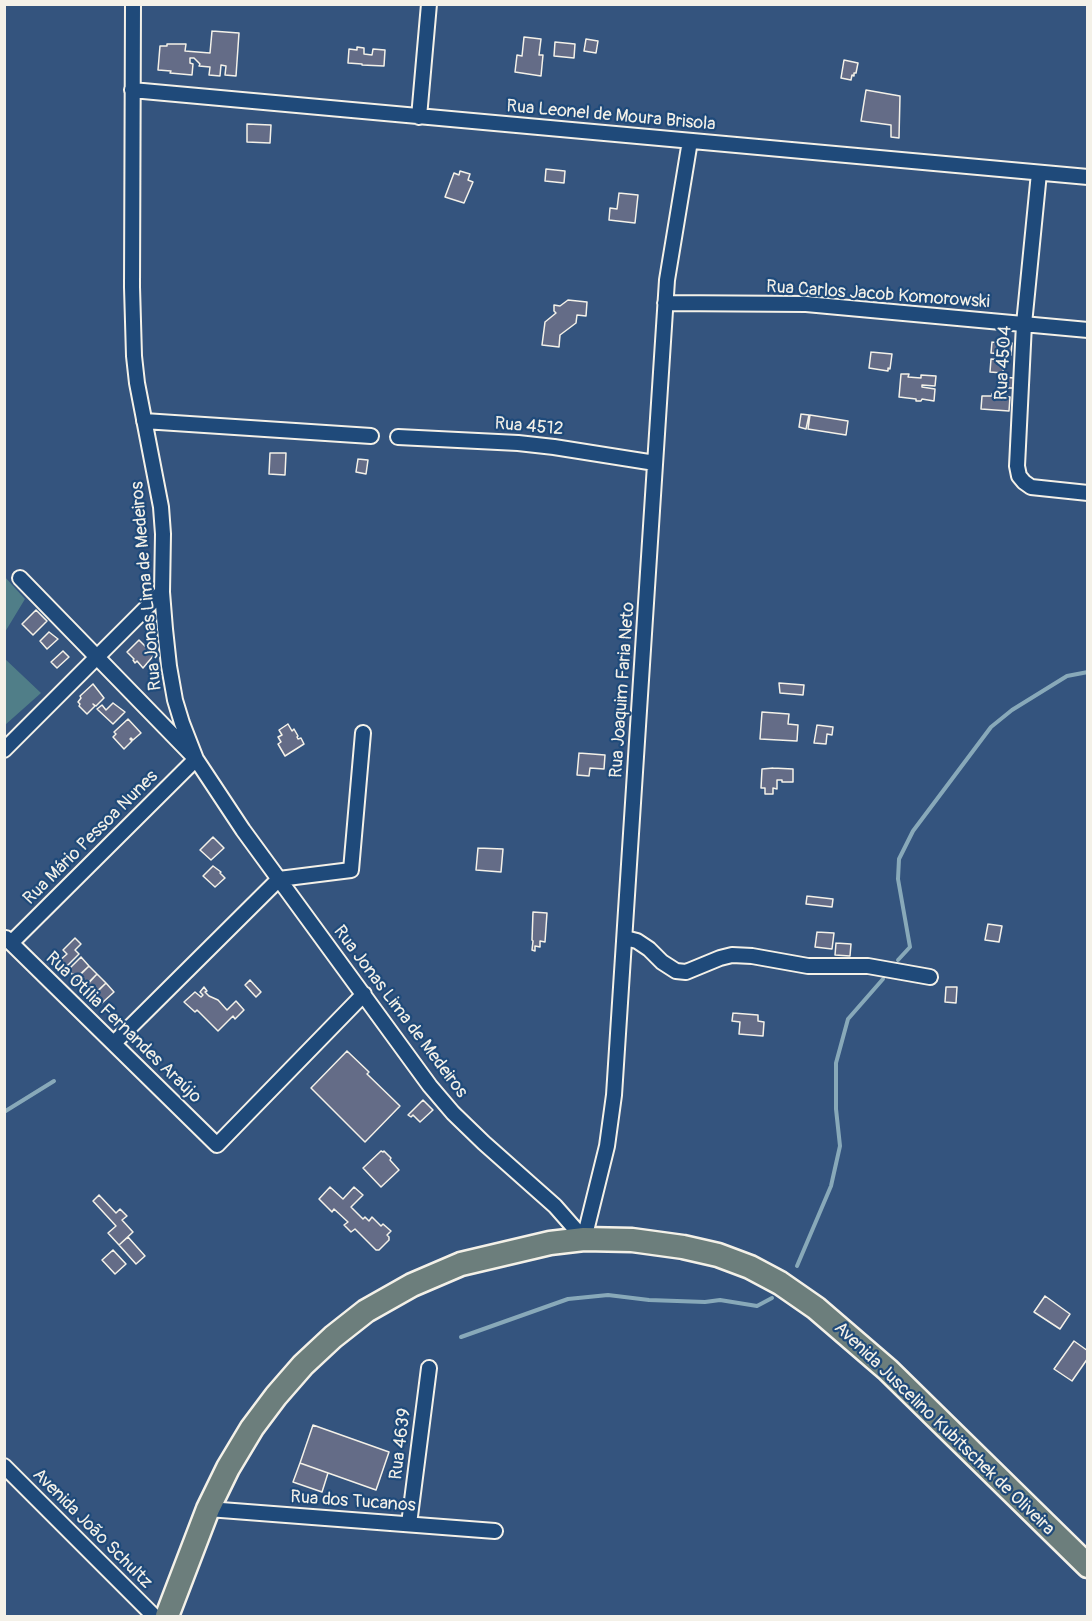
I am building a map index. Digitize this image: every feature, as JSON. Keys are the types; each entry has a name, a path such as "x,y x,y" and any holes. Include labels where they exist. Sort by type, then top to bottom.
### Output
{"main road":[{"name":"Avenida Juscelino Kubitschek de Oliveira","path":"167,1617 208,1509 228,1468 276,1396 303,1365 333,1337 366,1311 412,1285 461,1264 550,1243 584,1239 632,1240 683,1247 718,1255 750,1267 780,1283 816,1308 888,1370 1088,1566"}],"street":[{"name":"Rua Jonas Lima de Medeiros","path":"133,4 132,325 137,383 161,507 162,592 169,666 182,723 196,759 243,830 430,1086 453,1113 555,1206 584,1239"},
{"path":"419,117 429,4"},
{"name":"Rua Leonel de Moura Brisola","path":"132,90 1088,177"},
{"name":"Rua Joaquim Faria Neto","path":"584,1239 606,1146 614,1095 665,303 690,141"},
{"name":"Rua 4504","path":"1039,173 1023,324 1017,466 1019,476 1031,487 1088,494"},
{"name":"Rua Carlos Jacob Komorowski","path":"665,303 806,304 1088,330"},
{"path":"144,421 371,436"},
{"name":"Rua 4512","path":"399,437 506,442 655,463"},
{"path":"20,578 196,759"},
{"path":"4,750 162,592"},
{"path":"114,1043 279,879 351,870 363,733"},
{"name":"Rua Mário Pessoa Nunes","path":"8,940 196,759"},
{"path":"625,938 638,941 676,971 686,972 732,955 752,956 808,966 868,966 930,977"},
{"name":"Rua Otília Fernandes Araújo","path":"8,940 217,1145 364,994"},
{"name":"Rua 4639","path":"409,1524 429,1368"},
{"name":"Avenida João Schultz","path":"4,1466 154,1617"},
{"name":"Rua dos Tucanos","path":"208,1509 495,1531"}],"green space":[{"path":"4,576 25,599 5,632 4,632"},
{"path":"4,658 41,693 5,725 4,725"}],"building":[{"path":"212,31 239,33 236,76 225,75 226,66 221,65 220,76 209,75 210,67 199,66 200,64 194,58 190,58 190,63 193,64 192,75 158,70 160,46 186,44 185,51 210,53"},
{"path":"524,37 541,39 539,55 543,55 541,76 515,72 517,55 522,56"},
{"path":"586,39 598,41 596,53 584,51"},
{"path":"555,42 575,44 574,58 554,56"},
{"path":"357,47 364,48 364,54 372,55 373,49 385,50 384,66 348,63 349,49 357,50"},
{"path":"844,60 858,63 856,73 852,75 851,80 841,78"},
{"path":"866,90 900,96 899,138 891,137 891,125 861,121"},
{"path":"247,124 271,125 270,143 247,142"},
{"path":"546,169 565,171 564,183 545,181"},
{"path":"460,171 470,174 468,180 473,182 464,203 445,197 454,173 459,175"},
{"path":"619,193 638,195 635,223 609,220 610,208 617,209"},
{"path":"568,300 587,302 586,316 577,315 576,323 560,335 559,347 542,345 545,322 556,313 554,305 560,306"},
{"path":"992,342 1012,343 1011,355 991,353"},
{"path":"871,352 892,354 888,371 869,368"},
{"path":"991,359 1004,360 1003,373 990,372"},
{"path":"901,374 921,378 921,375 936,376 935,386 922,385 922,387 935,389 934,401 922,399 916,401 916,399 899,397"},
{"path":"999,377 1015,378 1014,388 999,388"},
{"path":"992,394 1010,397 1009,411 981,409 982,396 992,396"},
{"path":"801,414 809,415 806,429 799,427"},
{"path":"810,415 848,421 846,435 808,429"},
{"path":"270,453 286,453 285,475 269,474"},
{"path":"358,459 368,460 366,474 356,472"},
{"path":"36,610 47,621 33,635 22,624"},
{"path":"49,632 58,639 47,649 40,641"},
{"path":"139,640 154,655 143,668 137,661 135,663 127,652"},
{"path":"63,651 69,657 57,668 51,662"},
{"path":"779,683 804,685 803,695 780,693"},
{"path":"93,684 104,698 96,706 93,704 95,706 87,714 78,702 80,696"},
{"path":"113,703 125,712 113,724 97,709 102,705 106,710"},
{"path":"762,712 789,714 788,724 798,725 797,741 760,739"},
{"path":"128,719 141,733 133,740 131,738 132,741 124,749 113,737 116,734 114,732"},
{"path":"288,724 304,744 285,756 278,744 281,742 278,737 282,735 279,730"},
{"path":"817,725 833,727 832,735 827,734 826,744 814,743"},
{"path":"579,753 605,755 604,769 590,768 589,776 577,775"},
{"path":"762,769 793,769 793,782 777,780 777,789 773,788 773,794 765,794 765,788 761,788"},
{"path":"213,837 224,848 211,860 200,850"},
{"path":"478,848 503,849 501,872 476,870"},
{"path":"213,866 225,878 215,887 203,876"},
{"path":"807,896 833,899 832,907 806,904"},
{"path":"533,912 547,913 545,942 540,941 540,947 535,946 535,951 532,950"},
{"path":"988,924 1002,926 999,942 985,940"},
{"path":"817,932 834,933 832,949 815,947"},
{"path":"75,938 81,944 75,950 79,954 65,968 59,961 67,954 63,950"},
{"path":"836,943 851,944 850,956 835,955"},
{"path":"81,957 89,966 77,977 68,970"},
{"path":"89,966 97,974 86,986 76,979"},
{"path":"97,974 106,983 94,994 84,987"},
{"path":"250,980 261,992 256,997 245,985"},
{"path":"106,983 114,992 102,1003 93,996"},
{"path":"204,987 209,996 218,1000 227,1010 236,1001 244,1010 235,1019 233,1016 218,1031 197,1010 195,1012 184,1002 195,992 201,997 203,995 200,992"},
{"path":"946,987 957,987 956,1003 945,1002"},
{"path":"733,1013 758,1015 758,1021 764,1022 763,1036 739,1034 740,1022 732,1021"},
{"path":"347,1051 400,1106 365,1142 311,1088"},
{"path":"423,1100 433,1110 420,1122 413,1115 411,1117 408,1115"},
{"path":"381,1151 391,1158 390,1160 399,1170 381,1187 363,1168"},
{"path":"330,1187 343,1199 354,1187 363,1195 351,1207 363,1219 365,1217 369,1221 372,1217 381,1226 383,1224 391,1231 387,1235 389,1240 379,1250 376,1250 355,1229 351,1232 344,1225 348,1222 334,1209 332,1212 319,1199"},
{"path":"99,1195 116,1213 120,1209 127,1216 122,1220 133,1232 119,1245 108,1233 116,1226 93,1201"},
{"path":"128,1237 145,1256 136,1264 119,1245"},
{"path":"113,1250 126,1264 115,1274 102,1260"},
{"path":"1045,1296 1070,1314 1060,1329 1034,1312"},
{"path":"1074,1341 1088,1351 1088,1358 1072,1381 1054,1369"},
{"path":"313,1425 389,1452 376,1490 300,1463"},
{"path":"300,1463 328,1473 322,1492 293,1482"}],"waterway":[{"path":"898,960 910,947 898,879 899,859 913,831 991,727 1012,710 1067,676 1088,672"},
{"path":"797,1266 831,1186 840,1146 836,1109 836,1063 848,1019 883,979"},
{"path":"4,1112 54,1081"},
{"path":"461,1337 568,1299 608,1295 649,1300 705,1302 720,1300 757,1306 772,1298"}]}
